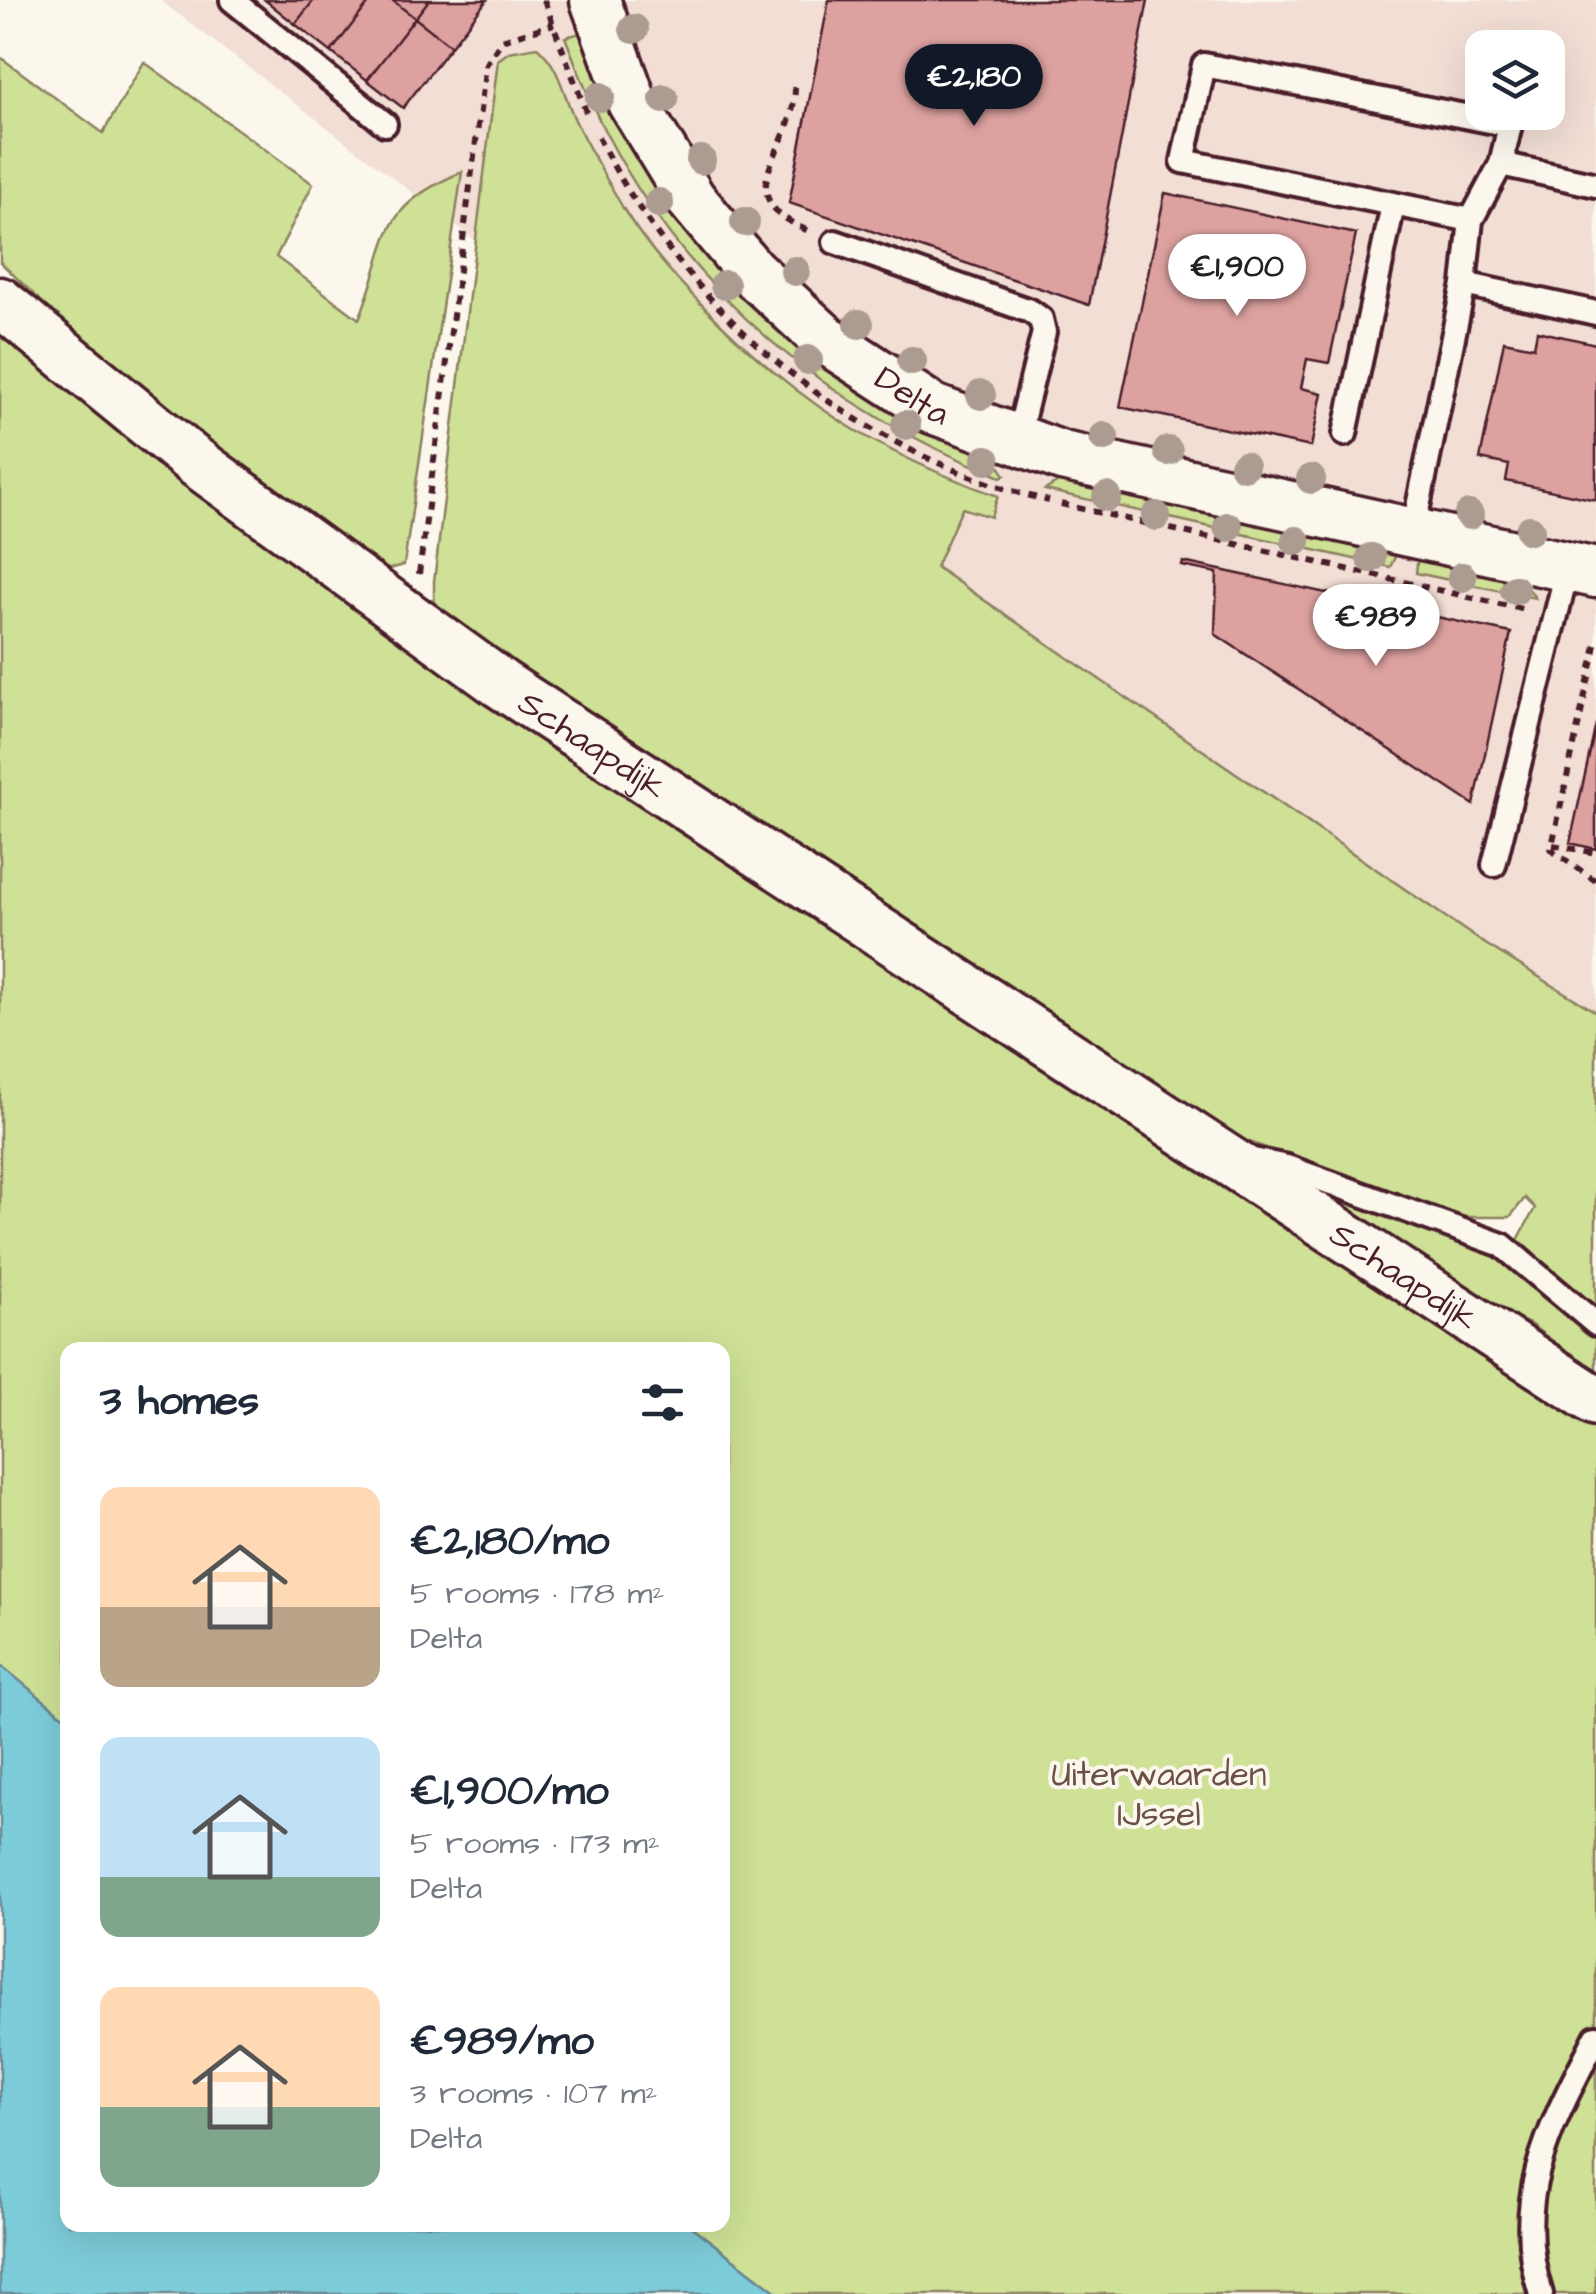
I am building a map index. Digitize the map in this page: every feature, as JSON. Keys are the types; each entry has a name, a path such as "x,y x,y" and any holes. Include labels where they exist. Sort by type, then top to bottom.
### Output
{"street":[{"name":"Delta","path":"597,6 632,102 692,199 751,271 824,338 933,409 1062,456 1582,570"},
{"name":"Schaapdijk","path":"0,302 192,460 502,684 731,831 1210,1152 1596,1401"}],"lane":[{"path":"232,0 385,124"},
{"path":"1413,531 1464,284 1471,220 1501,164 1510,125 1204,65 1183,161 1471,220"},
{"path":"1501,164 1596,185"},
{"path":"1346,434 1393,205"},
{"path":"835,242 1041,319 1044,332 1017,441"},
{"path":"1464,284 1596,313"},
{"path":"1494,865 1582,570"},
{"name":"Schaapdijk","path":"1210,1152 1288,1167 1502,1245 1596,1324"},
{"path":"1541,2294 1529,2217 1536,2161 1596,2038"}],"path":[{"path":"413,621 486,65 502,40 597,6"},
{"path":"795,87 792,114 764,194 778,216 835,242"},
{"path":"1596,645 1551,850 1596,881"},
{"path":"1552,845 1596,854"}],"shaded area":[{"path":"160,0 1596,0 1596,1096"}],"green space":[{"path":"581,33 596,68 908,418 992,456 1005,475 1001,477 939,450 824,383 725,298 681,248 642,194 607,135 565,37"},
{"path":"537,47 556,72 580,131 632,222 672,273 739,341 806,397 875,442 998,496 991,517 962,508 936,567 1479,940 1596,1012 1596,1309 1518,1240 1535,1208 1525,1198 1510,1217 1452,1217 1204,1125 444,623 434,603 434,581 498,60 509,52"},
{"path":"0,57 103,133 144,62 313,184 276,257 359,319 382,248 399,214 433,186 462,172 404,565 372,574 95,353 0,262"},
{"name":"Uiterwaarden IJssel","path":"0,332 406,638 502,716 833,915 1596,1421 1596,2294 779,2294 698,2232 730,2232 730,1342 60,1342 60,1713 0,1665"},
{"path":"1060,481 1398,551 1390,567 1045,490"},
{"path":"1418,554 1522,579 1535,598 1416,573"},
{"path":"1289,1175 1481,1250 1525,1272 1596,1334 1596,1374 1530,1324 1463,1294"}],"water":[{"path":"0,1665 60,1713 60,2232 698,2232 779,2294 0,2294"}],"building":[{"path":"265,0 314,0 295,24"},
{"path":"314,0 371,0 331,52 295,24"},
{"path":"371,0 392,0 415,18 367,80 331,52"},
{"path":"392,0 429,0 415,18"},
{"path":"429,0 487,0 451,46 415,18"},
{"path":"829,0 1148,0 1089,305 789,203"},
{"path":"415,18 451,46 403,108 367,80"},
{"path":"1165,193 1356,234 1329,363 1307,359 1301,388 1322,393 1311,447 1120,407"},
{"path":"1537,331 1596,344 1596,500 1506,481 1509,465 1480,459 1504,341 1534,347"},
{"path":"1183,562 1511,633 1474,805 1215,634 1217,573 1182,566"},
{"path":"1596,724 1596,849 1570,843"}]}
